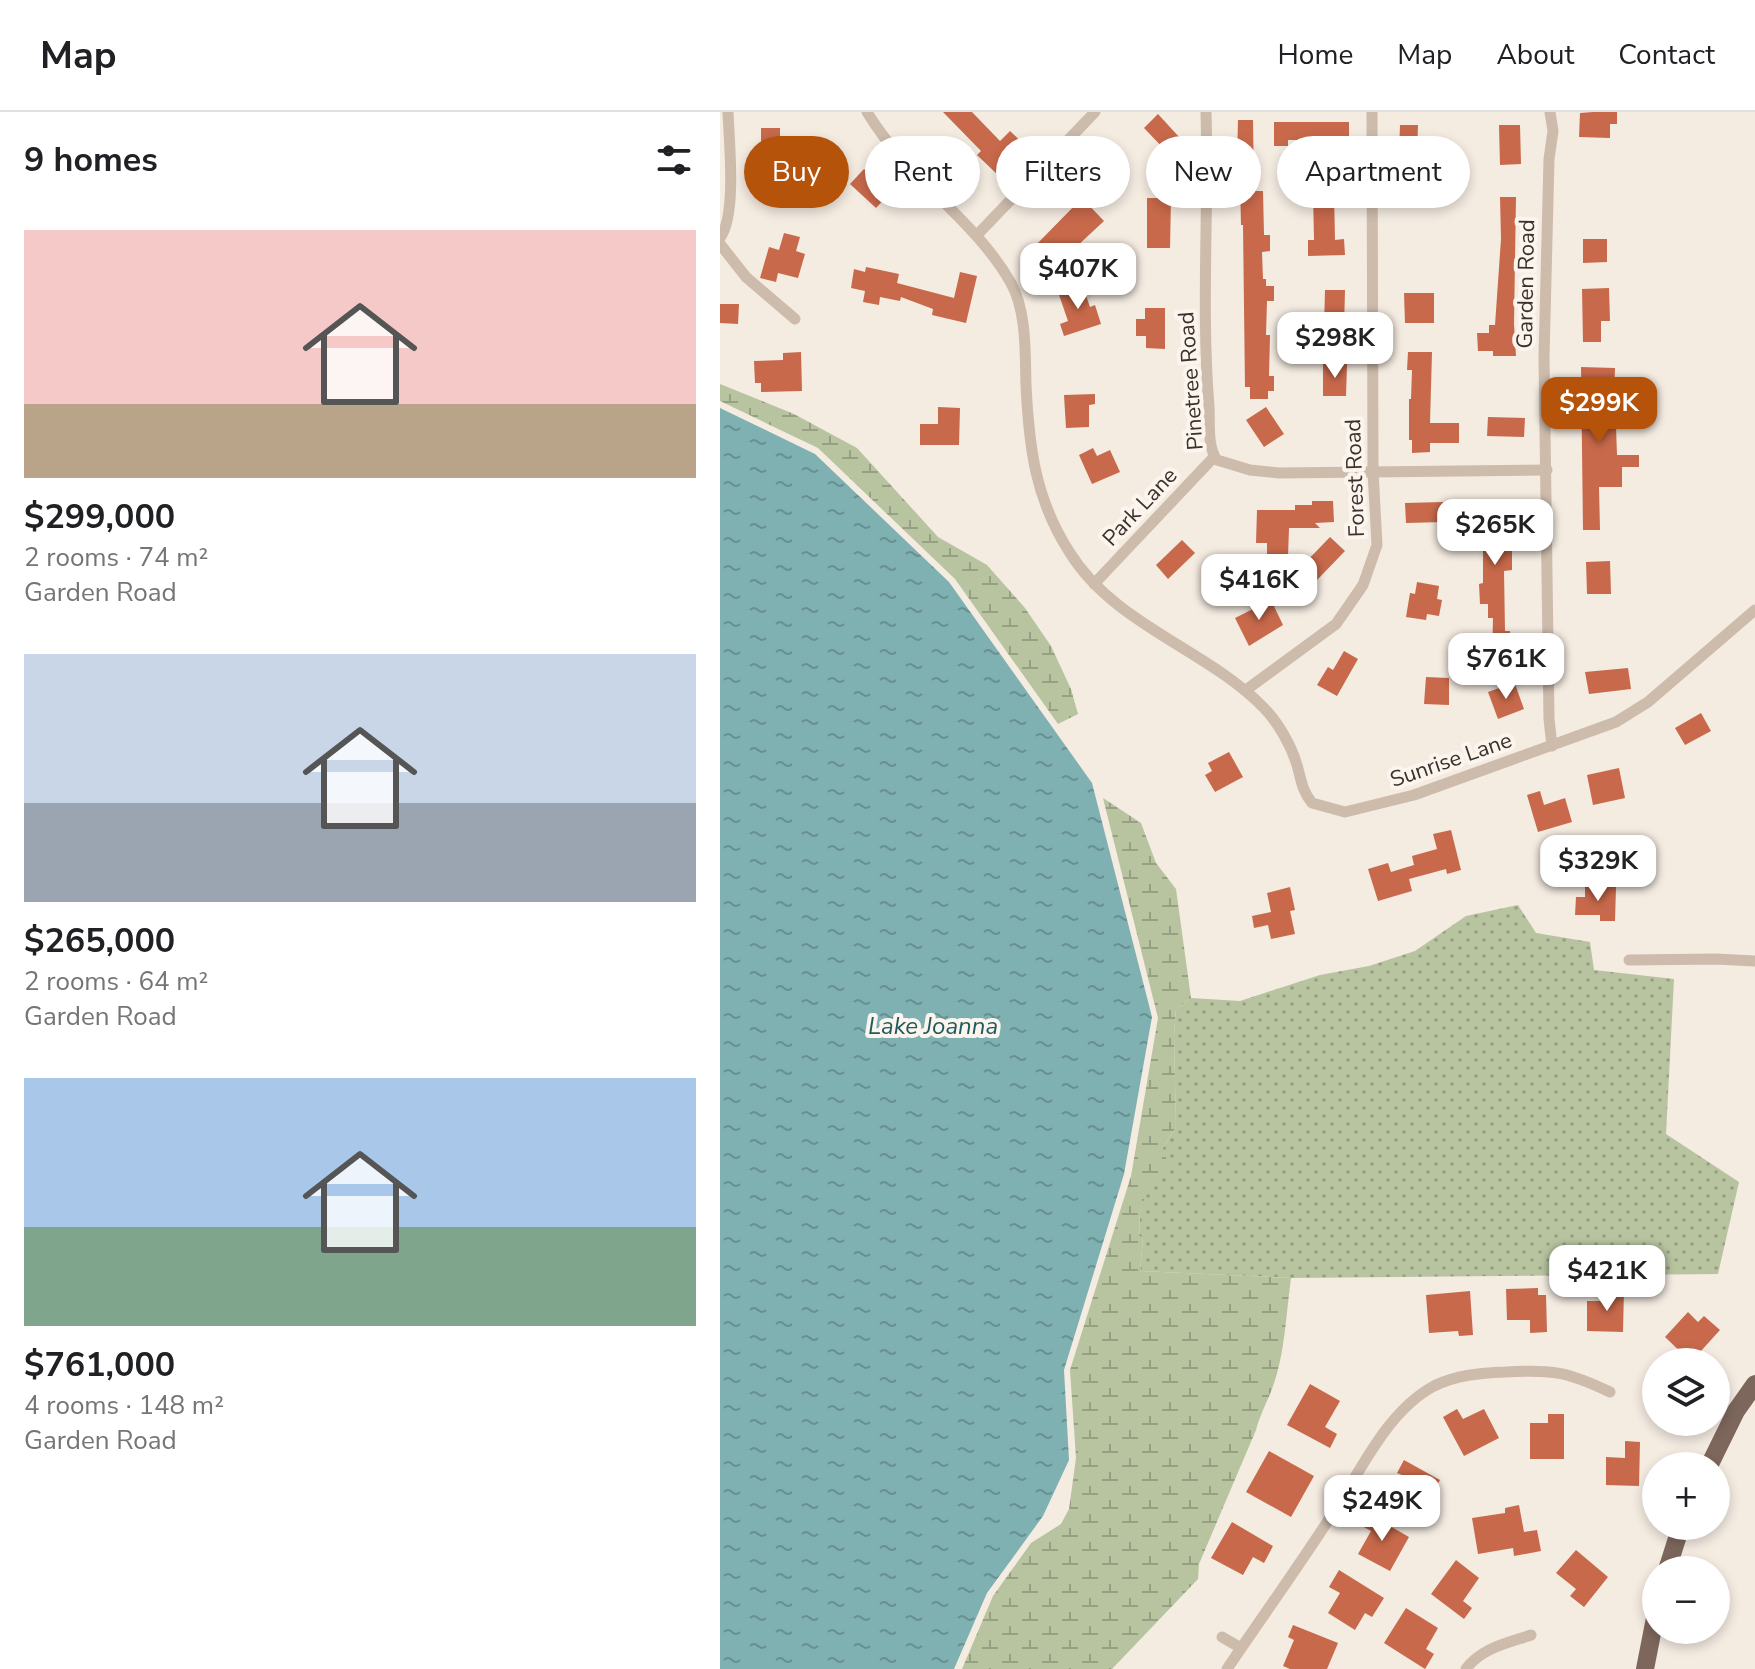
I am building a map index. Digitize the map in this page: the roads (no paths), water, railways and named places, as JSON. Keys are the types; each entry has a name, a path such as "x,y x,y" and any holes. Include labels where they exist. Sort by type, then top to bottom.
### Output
{"main road":[{"path":"1716,1452 1736,1411 1755,1384"},
{"path":"1645,1669 1650,1644"}],"street":[{"path":"728,112 731,185 726,229 720,241 746,277 795,319"},
{"path":"867,112 899,157 977,235 1011,284 1019,307 1032,461 1040,491 1068,551 1094,584 1180,648 1246,690"},
{"path":"977,235 1095,112"},
{"name":"Pinetree Road","path":"1206,112 1207,379 1214,457 1228,465 1265,472 1547,470"},
{"name":"Forest Road","path":"1246,690 1336,624 1363,585 1377,545 1379,530 1373,471 1372,112"},
{"name":"Garden Road","path":"1550,112 1553,131 1549,159 1544,357 1549,719 1552,746"},
{"name":"Park Lane","path":"1094,584 1214,457"},
{"name":"Sunrise Lane","path":"1246,690 1281,730 1310,801 1316,806 1335,811 1354,811 1414,795 1616,722 1648,702 1755,610"},
{"path":"1629,960 1755,961"},
{"path":"1227,1669 1384,1434 1421,1394 1453,1378 1511,1371 1559,1371 1610,1392"},
{"path":"1466,1669 1484,1651 1531,1635"},
{"path":"1222,1637 1241,1648"}],"water":[{"name":"Lake Joanna","path":"720,408 815,454 949,582 1092,783 1152,1017 1124,1174 1064,1370 1069,1460 1043,1516 987,1593 954,1669 720,1669"}]}
